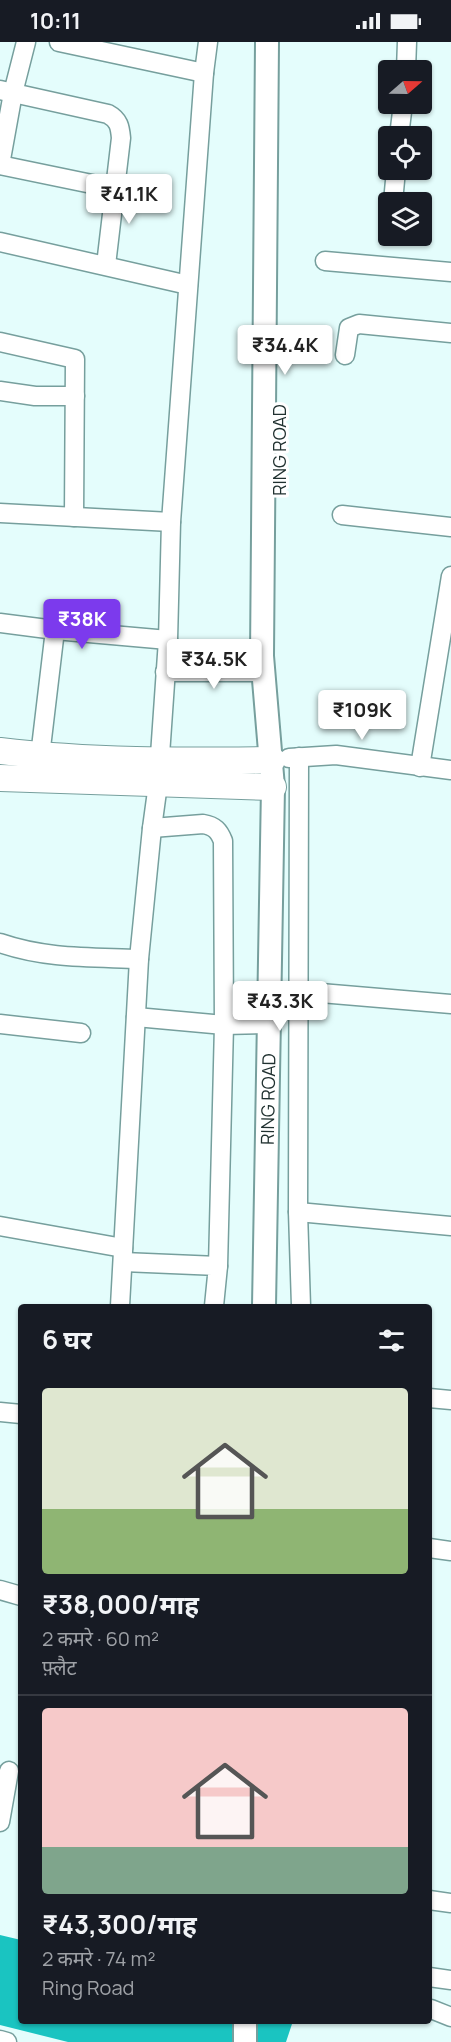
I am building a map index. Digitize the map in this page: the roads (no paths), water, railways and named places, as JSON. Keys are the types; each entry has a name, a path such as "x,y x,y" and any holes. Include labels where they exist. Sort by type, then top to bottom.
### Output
{"main road":[{"path":"0,751 273,787"},
{"path":"0,778 158,773 272,760"}],"street":[{"path":"26,42 7,91 0,165 116,189"},
{"path":"59,42 132,50 204,73"},
{"path":"120,1304 139,959 158,773 168,640 171,522 208,42"},
{"name":"RING ROAD","path":"264,1304 273,787 263,672 267,42"},
{"name":"RING ROAD","path":"268,713 276,690 278,671 283,42"},
{"path":"406,60 407,42"},
{"path":"7,91 108,114 116,118 120,126 121,138 106,265"},
{"path":"0,242 188,285"},
{"path":"325,261 451,272"},
{"path":"345,355 350,328 359,324 451,333"},
{"path":"0,342 75,359 74,517"},
{"path":"0,391 35,396 75,396"},
{"path":"0,513 171,522"},
{"path":"342,515 451,527"},
{"path":"420,767 451,576"},
{"path":"0,622 55,630 168,640"},
{"path":"40,756 55,630"},
{"path":"165,672 263,672"},
{"path":"272,760 336,755 451,770"},
{"path":"299,757 297,991 301,1304"},
{"path":"152,828 211,825 218,831 223,841 224,1025 218,1266 214,1304"},
{"path":"0,943 28,952 48,955 139,959"},
{"path":"297,991 451,1004"},
{"path":"136,1017 224,1025 268,1024"},
{"path":"0,1024 81,1033"},
{"path":"298,1212 451,1226"},
{"path":"0,1226 123,1255 218,1266"},
{"path":"432,1398 451,1400"},
{"path":"0,1412 18,1414"},
{"path":"432,1548 451,1551"},
{"path":"0,1590 18,1595"},
{"path":"0,1822 10,1771"},
{"path":"432,1900 451,1903"},
{"path":"432,1977 451,1980"},
{"path":"432,2009 451,2017"},
{"path":"245,2024 245,2042"},
{"path":"0,2040 7,2042"}],"water":[{"path":"0,1935 18,1939 18,2024 292,2024 286,2042 68,2042 0,2025"}]}
